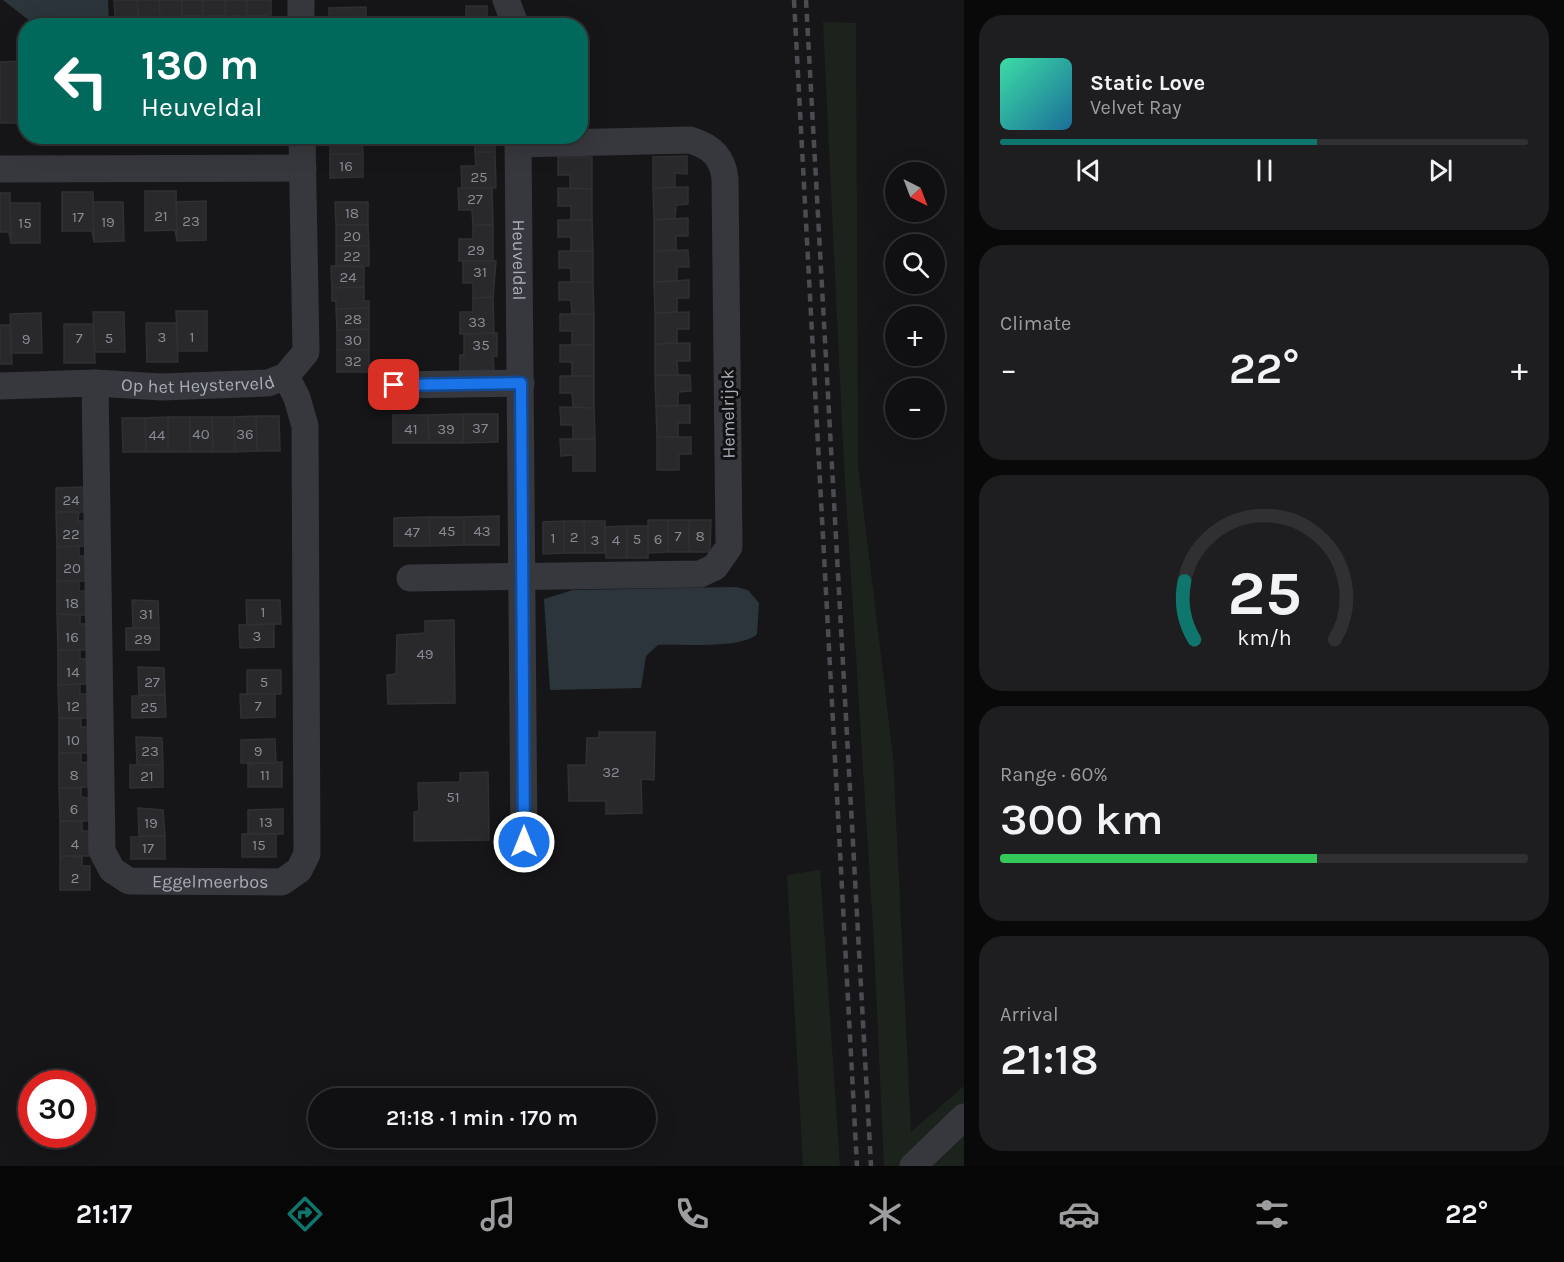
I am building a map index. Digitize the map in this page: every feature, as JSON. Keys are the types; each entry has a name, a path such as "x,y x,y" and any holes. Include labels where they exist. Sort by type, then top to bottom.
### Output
{"street":[{"path":"301,0 301,18"},
{"path":"506,0 513,18"},
{"name":"Hemelrijck","path":"410,578 700,574 716,567 726,555 729,536 724,167 715,152 690,140 588,140"},
{"name":"Op het Heysterveld","path":"0,386 95,383 162,387 268,383 286,376 306,352 302,144"},
{"name":"Heuveldal","path":"518,144 524,842"},
{"path":"0,170 303,168"},
{"name":"Eggelmeerbos","path":"95,383 102,851 112,870 129,881 282,882 299,870 307,854 305,426 297,398 286,376"},
{"path":"394,385 521,383"},
{"path":"913,1166 964,1117"}],"shaded area":[{"path":"3,0 108,0 109,18 26,18"},
{"path":"823,22 856,23 858,465 893,756 911,1132 964,1086 964,1106 902,1166 884,1166 874,944 844,465"},
{"path":"736,587 748,590 759,603 757,634 750,639 725,644 658,645 646,656 641,688 550,690 544,599 573,590"},
{"path":"820,870 840,1166 803,1166 787,875"},
{"path":"964,1127 964,1166 925,1166"}],"building":[{"path":"114,0 137,0 138,17 115,17"},
{"path":"137,0 159,0 160,17 138,17"},
{"path":"159,0 182,0 182,16 160,17"},
{"path":"182,0 203,0 203,16 182,16"},
{"path":"203,0 225,0 225,16 203,16"},
{"path":"225,0 247,0 247,16 225,16"},
{"path":"247,0 271,0 271,15 247,16"},
{"path":"466,6 487,6 487,18 466,18"},
{"path":"366,7 366,18 329,18 329,8"},
{"path":"18,61 18,123 0,123 0,62"},
{"path":"330,144 362,144 363,154 330,154"},
{"path":"475,144 495,144 495,152 475,152"},
{"path":"475,152 495,152 496,188 462,188 461,166 476,166"},
{"path":"330,154 363,154 363,177 330,178"},
{"path":"687,156 687,174 675,173 675,187 653,188 653,157"},
{"path":"558,157 592,157 592,189 570,188 570,175 558,175"},
{"path":"688,187 688,204 676,205 675,218 654,220 653,188"},
{"path":"458,188 492,188 493,225 473,225 472,210 459,210"},
{"path":"558,188 592,189 592,220 571,220 571,206 558,206"},
{"path":"145,191 176,191 177,241 175,230 145,231"},
{"path":"62,192 93,192 94,242 92,231 62,231"},
{"path":"0,193 10,193 11,243 9,232 0,232"},
{"path":"206,201 206,240 177,241 176,202"},
{"path":"93,202 123,202 124,241 94,242"},
{"path":"335,202 368,202 368,225 336,225"},
{"path":"10,203 40,203 40,243 11,243"},
{"path":"688,218 688,236 676,236 676,250 654,251 654,220"},
{"path":"558,220 592,220 593,251 571,251 571,237 558,237"},
{"path":"336,225 368,225 369,246 336,246"},
{"path":"473,225 493,225 493,261 459,261 459,239 473,239"},
{"path":"336,246 369,246 369,266 336,266"},
{"path":"688,250 689,267 677,267 677,281 654,282 654,251"},
{"path":"559,251 593,251 593,282 571,282 571,268 559,268"},
{"path":"463,261 496,261 493,297 473,298 473,283 463,283"},
{"path":"331,266 364,267 364,287 332,288"},
{"path":"689,280 689,298 677,298 677,312 655,313 654,282"},
{"path":"559,282 593,282 594,314 572,314 571,300 559,300"},
{"path":"364,287 364,301 369,301 369,308 336,309 336,301 332,301 332,288"},
{"path":"493,297 494,333 460,334 460,312 473,312 473,298"},
{"path":"369,308 369,329 337,330 336,309"},
{"path":"176,311 207,311 207,351 178,351"},
{"path":"93,312 124,312 125,352 95,352"},
{"path":"689,312 689,329 677,329 677,343 655,344 655,313"},
{"path":"41,313 42,353 12,353 10,314"},
{"path":"560,314 594,314 594,345 572,345 572,331 560,331"},
{"path":"146,323 176,323 178,362 147,362"},
{"path":"64,324 93,324 95,363 64,363"},
{"path":"0,325 10,325 12,364 0,364"},
{"path":"369,329 369,350 337,350 337,330"},
{"path":"497,333 497,356 493,356 494,370 460,371 460,355 464,355 464,334"},
{"path":"690,343 690,361 677,361 678,375 655,375 655,344"},
{"path":"560,345 594,345 594,376 572,376 572,362 560,362"},
{"path":"337,350 369,350 369,372 337,372"},
{"path":"655,375 690,375 691,391 678,392 678,406 656,406"},
{"path":"560,376 594,376 594,408 573,407 572,393 560,393"},
{"path":"690,405 690,423 678,423 678,437 657,437 656,406"},
{"path":"560,407 594,408 595,439 573,439 573,425 561,425"},
{"path":"463,414 463,443 429,443 428,415"},
{"path":"463,414 498,414 498,442 463,443"},
{"path":"393,415 428,415 429,443 393,443"},
{"path":"256,416 279,416 280,451 257,451"},
{"path":"256,416 257,451 235,452 234,417"},
{"path":"168,417 190,417 190,452 168,452"},
{"path":"168,417 168,452 146,452 145,418"},
{"path":"190,417 212,417 213,452 190,452"},
{"path":"212,417 234,417 235,452 213,452"},
{"path":"122,418 145,418 146,452 123,452"},
{"path":"657,437 691,437 691,454 679,454 679,470 657,470"},
{"path":"560,439 595,439 595,471 573,471 573,455 561,456"},
{"path":"85,487 86,512 56,512 56,488"},
{"path":"56,512 79,512 78,521 86,521 86,546 57,547"},
{"path":"499,516 499,545 464,545 464,517"},
{"path":"429,517 430,546 394,546 394,518"},
{"path":"429,517 464,517 464,545 430,546"},
{"path":"648,520 668,520 668,552 648,553"},
{"path":"668,520 689,520 689,552 668,552"},
{"path":"689,520 711,520 710,552 689,552"},
{"path":"564,521 564,553 543,554 543,522"},
{"path":"564,521 584,521 585,553 564,553"},
{"path":"584,521 605,521 605,553 585,553"},
{"path":"627,526 648,526 648,558 627,558"},
{"path":"627,526 627,558 606,558 605,527"},
{"path":"79,546 79,556 86,556 87,581 57,581 57,547"},
{"path":"57,581 79,581 79,591 86,591 87,615 57,614"},
{"path":"132,600 158,601 159,628 133,628"},
{"path":"246,600 280,600 281,624 247,625"},
{"path":"57,614 80,615 80,624 87,624 87,650 58,650"},
{"path":"454,620 455,703 388,704 387,675 396,674 397,635 425,633 425,621"},
{"path":"274,624 274,647 240,648 239,625"},
{"path":"126,628 159,628 159,650 126,650"},
{"path":"58,650 80,650 80,659 87,659 88,684 58,685"},
{"path":"138,667 164,668 165,695 139,695"},
{"path":"247,670 281,670 281,694 247,694"},
{"path":"80,684 80,694 88,694 88,718 59,718 58,685"},
{"path":"240,694 275,694 275,717 241,718"},
{"path":"165,695 166,717 132,718 132,696"},
{"path":"59,718 81,719 81,727 88,727 88,753 59,753"},
{"path":"599,732 655,732 654,780 641,779 642,813 606,814 606,801 569,801 568,765 586,765 587,738 599,738"},
{"path":"136,737 162,738 163,765 137,765"},
{"path":"275,739 276,763 241,763 241,740"},
{"path":"59,753 81,753 81,763 88,762 88,787 59,788"},
{"path":"282,762 282,787 248,787 248,764"},
{"path":"130,765 163,765 163,787 130,788"},
{"path":"488,772 489,840 414,841 414,812 419,811 418,783 460,782 460,773"},
{"path":"59,788 81,788 81,797 89,798 89,821 60,821"},
{"path":"138,808 163,810 165,836 139,836"},
{"path":"283,809 283,834 248,833 248,810"},
{"path":"60,821 82,822 82,831 89,831 89,856 60,856"},
{"path":"242,834 276,834 276,857 242,857"},
{"path":"165,836 165,859 131,859 131,837"},
{"path":"60,856 82,857 82,866 90,866 90,890 60,890"}],"railway":[{"path":"794,0 857,1166"},
{"path":"806,0 871,1166"}],"route":[{"path":"394,385 521,383 524,842"}]}
